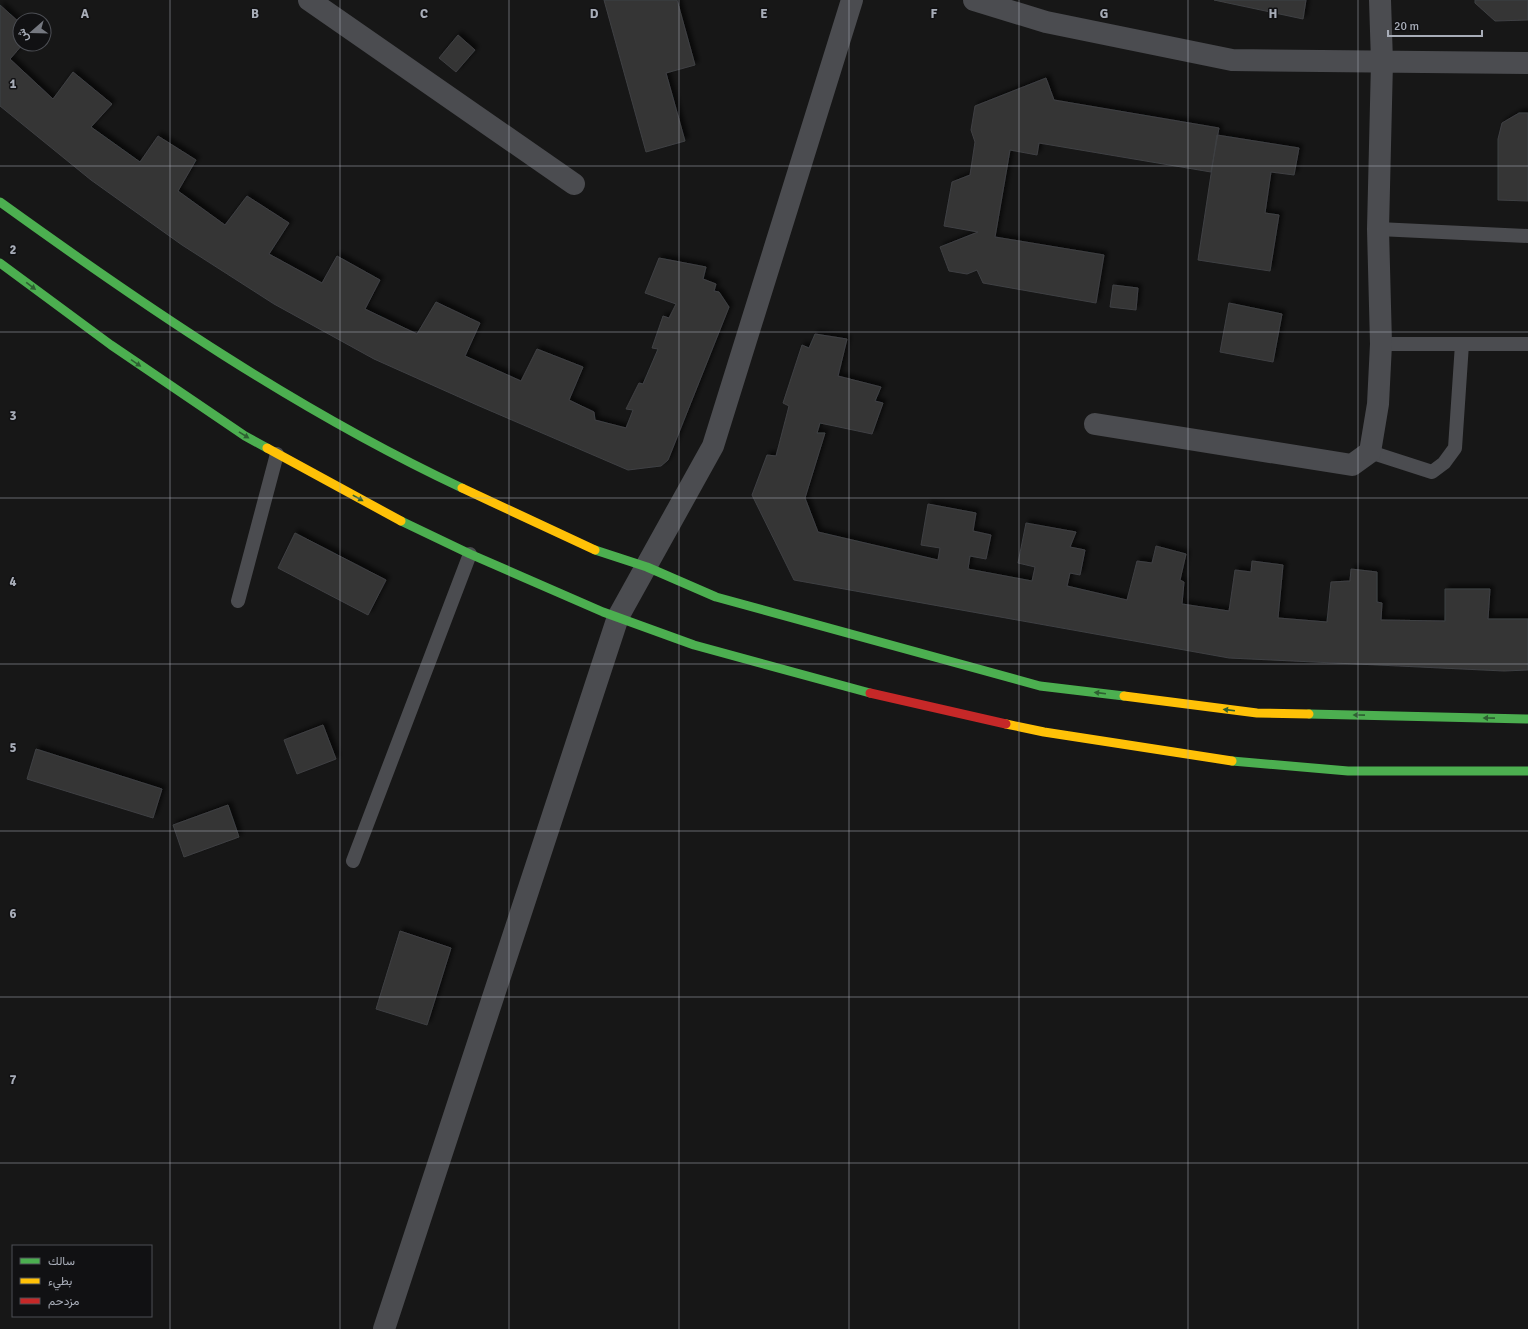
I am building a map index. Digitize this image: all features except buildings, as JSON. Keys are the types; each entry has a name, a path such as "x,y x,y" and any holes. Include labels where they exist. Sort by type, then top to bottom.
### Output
{"main road":[{"path":"0,202 86,264 235,364 409,463 600,552 647,567 716,597 863,636 1040,686 1257,713 1528,719"},
{"path":"0,263 111,345 245,436 277,454 389,515 470,554 618,617 694,645 850,689 1044,732 1212,759 1348,771 1528,771"}],"street":[{"path":"309,0 574,184"},
{"path":"384,1329 618,617 713,446 852,0"},
{"path":"974,0 1046,22 1232,60 1528,63"},
{"path":"1096,424 1352,465 1370,452 1378,404 1381,344 1378,229 1382,62 1380,0"}],"lane":[{"path":"1378,229 1528,236"},
{"path":"1381,344 1528,344"},
{"path":"1370,452 1432,472 1444,463 1455,448 1462,344"},
{"path":"238,602 277,454"},
{"path":"353,861 470,554"}],"traffic: fast":[{"path":"0,202 111,281 225,356 283,392 341,426 462,488"},
{"path":"0,263 111,345 245,436 267,448"},
{"path":"401,521 470,554 603,612 694,645 870,693"},
{"path":"595,550 647,567 716,597 1040,686 1124,696"},
{"path":"1309,714 1528,719"},
{"path":"1232,761 1348,771 1528,771"}],"traffic: slow":[{"path":"267,448 401,521"},
{"path":"462,488 595,550"},
{"path":"1124,696 1257,713 1309,714"},
{"path":"1006,724 1044,732 1232,761"}],"traffic: jam":[{"path":"870,693 1006,724"}]}
